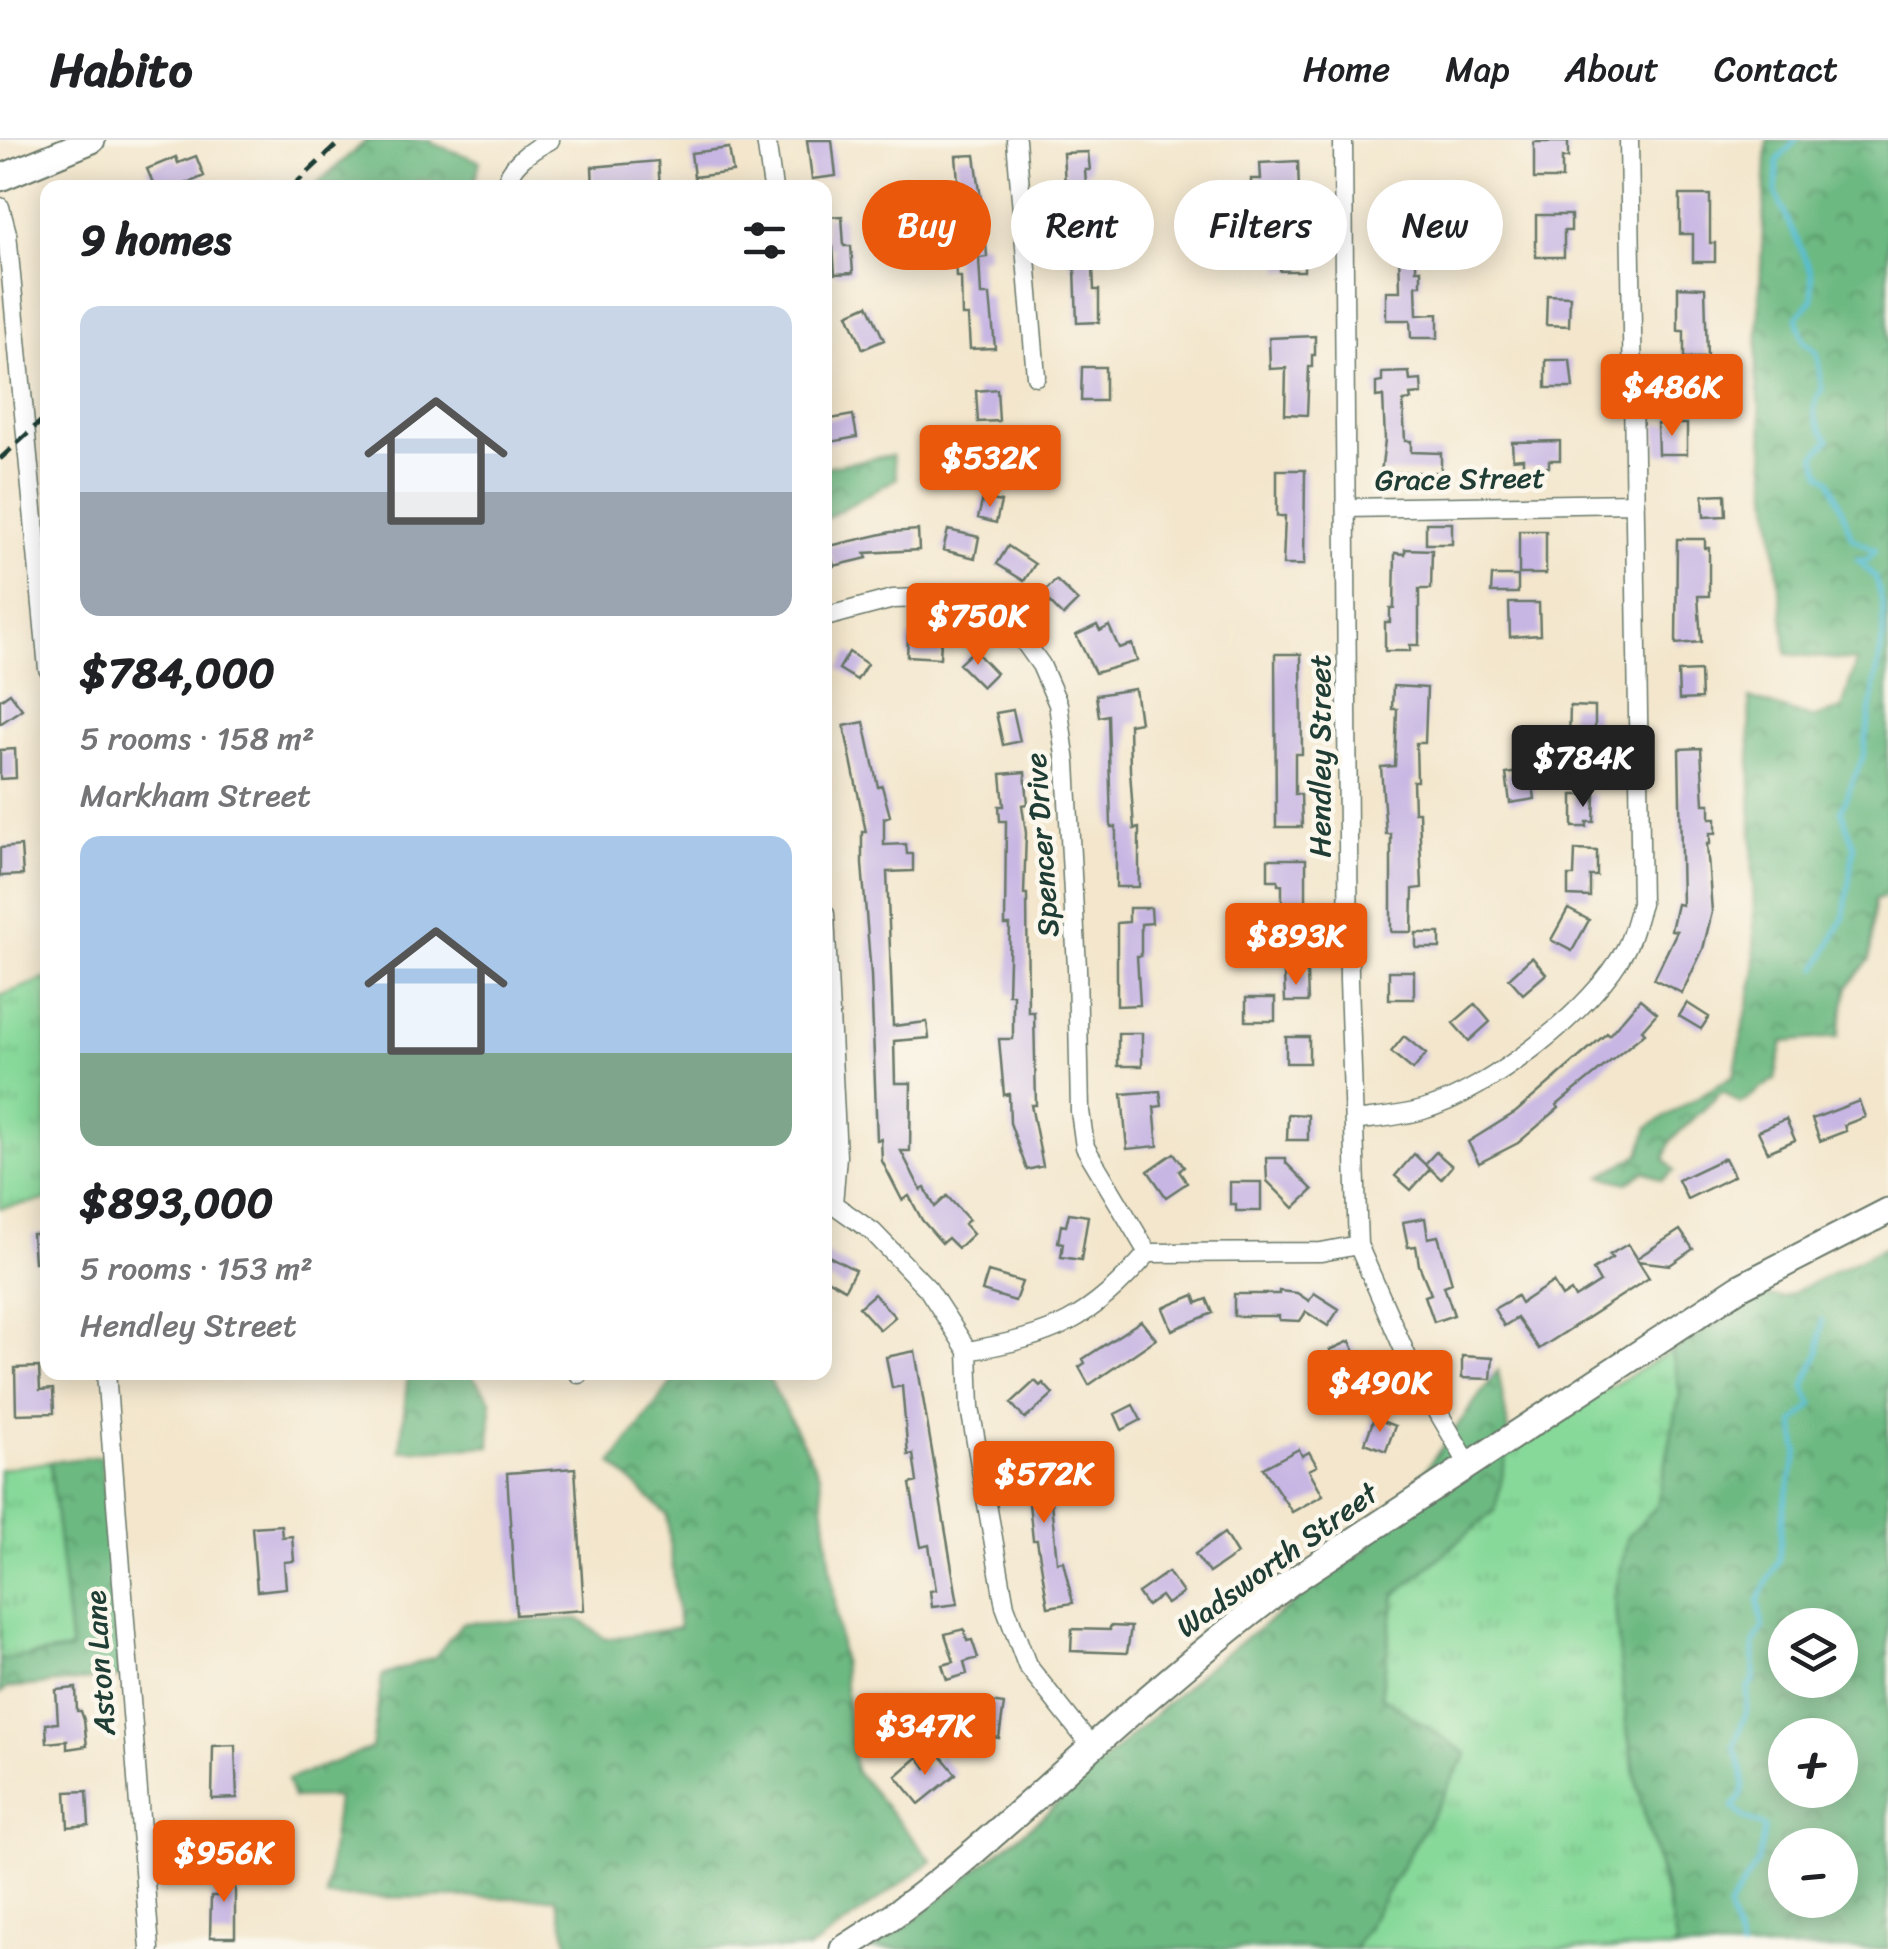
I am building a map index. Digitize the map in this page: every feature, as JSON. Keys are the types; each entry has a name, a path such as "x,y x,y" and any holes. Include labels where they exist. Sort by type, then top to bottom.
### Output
{"street":[{"path":"0,178 92,140"},
{"path":"507,180 527,152 550,140"},
{"path":"766,140 772,180"},
{"path":"1016,140 1036,376"},
{"name":"Hendley Street","path":"1343,140 1349,962 1358,1246 1411,1366 1469,1464"},
{"path":"1354,1121 1421,1111 1466,1094 1517,1062 1599,989 1627,947 1640,904 1629,140"},
{"path":"0,207 9,252 40,583"},
{"name":"Grace Street","path":"1346,508 1635,504"},
{"name":"Spencer Drive","path":"832,615 893,599 950,597 984,608 1017,630 1042,665 1058,704 1066,763 1080,1111 1086,1147 1148,1253"},
{"path":"832,1055 837,1156 832,1186"},
{"path":"832,1206 874,1232 928,1289 968,1352 970,1408 1005,1606 1027,1665 1092,1747"},
{"name":"Wadsworth Street","path":"843,1949 945,1880 1225,1632 1291,1582 1740,1287 1888,1212"},
{"path":"968,1352 1024,1341 1077,1320 1120,1285 1148,1253 1321,1252 1358,1246"},
{"name":"Aston Lane","path":"107,1380 150,1949"}],"green space":[{"path":"367,140 432,140 431,143 480,161 475,180 321,180"},
{"path":"1767,140 1888,140 1888,897 1875,899 1870,959 1848,986 1838,1037 1783,1042 1775,1079 1740,1104 1723,1091 1670,1141 1665,1159 1674,1171 1662,1180 1644,1171 1627,1183 1601,1176 1640,1154 1648,1127 1734,1075 1755,969 1749,698 1811,718 1842,709 1856,661 1787,654 1756,375"},
{"path":"892,455 897,478 832,515 832,466"},
{"path":"40,981 40,1201 0,1208 0,996"},
{"path":"1888,1246 1888,1949 1672,1949 1677,1946 1664,1883 1638,1790 1626,1722 1614,1597 1628,1536 1657,1506 1680,1393 1672,1351 1760,1296 1783,1297"},
{"path":"1672,1351 1680,1393 1657,1506 1628,1536 1623,1675 1636,1778 1677,1946 1354,1949 1467,1754 1381,1697 1395,1595 1495,1510 1508,1447"},
{"path":"1498,1370 1510,1439 1495,1510 1395,1595 1381,1696 1467,1754 1354,1949 871,1949 901,1930 1041,1818 1207,1667 1369,1547"},
{"path":"407,1380 475,1380 491,1400 490,1446 400,1451"},
{"path":"674,1380 770,1380 820,1476 855,1770 932,1861 807,1949 570,1949 556,1898 326,1897 337,1797 293,1798 287,1780 372,1748 382,1676 435,1657 462,1623 579,1619 605,1639 679,1628 667,1515 612,1463"},
{"path":"101,1456 123,1677 7,1688 0,1694 0,1660 71,1650 50,1462"},
{"path":"50,1462 71,1650 0,1660 0,1469"}],"building":[{"path":"807,140 832,140 836,176 812,179"},
{"path":"1534,142 1568,142 1568,158 1562,158 1562,179 1534,179"},
{"path":"729,148 733,172 694,177 691,153"},
{"path":"1088,152 1090,170 1085,170 1086,180 1065,180 1063,153"},
{"path":"975,155 978,180 958,180 956,156"},
{"path":"196,156 204,176 195,180 152,180 147,169 176,157 178,163"},
{"path":"658,161 659,180 593,180 592,167"},
{"path":"1298,161 1299,180 1251,180 1261,179 1260,163"},
{"path":"1680,195 1710,195 1710,243 1715,243 1715,262 1693,262 1693,234 1680,234"},
{"path":"1536,215 1571,215 1571,231 1564,231 1564,257 1536,257"},
{"path":"842,216 844,246 851,246 853,273 835,274 832,217"},
{"path":"956,270 980,270 981,295 990,295 995,348 970,349 968,316 962,316 961,277 956,277"},
{"path":"1075,270 1093,270 1094,290 1099,290 1099,322 1077,323"},
{"path":"1400,270 1421,270 1421,285 1416,285 1417,315 1438,314 1438,338 1411,338 1410,320 1386,320 1386,291 1400,291"},
{"path":"1678,287 1705,288 1707,358 1684,358 1684,331 1678,331"},
{"path":"1547,295 1570,296 1569,326 1546,325"},
{"path":"868,305 884,340 863,349 848,314"},
{"path":"1315,336 1307,415 1285,414 1286,368 1270,369 1269,338"},
{"path":"1546,360 1570,360 1573,388 1546,388"},
{"path":"1082,367 1105,367 1105,401 1081,401"},
{"path":"1409,372 1410,381 1421,380 1422,394 1410,395 1411,400 1403,401 1405,441 1411,441 1411,452 1441,453 1441,472 1381,473 1385,440 1383,396 1376,397 1376,383 1382,382 1382,373"},
{"path":"997,389 999,421 978,422 976,391"},
{"path":"853,415 857,437 832,442 832,419"},
{"path":"1657,424 1687,424 1687,454 1658,454"},
{"path":"1560,441 1560,460 1549,460 1549,467 1523,468 1523,458 1513,459 1512,442"},
{"path":"1277,470 1305,470 1304,565 1283,565 1285,516 1277,516"},
{"path":"1725,494 1726,516 1704,517 1703,495"},
{"path":"983,498 1001,502 996,523 978,518"},
{"path":"1426,523 1452,523 1452,544 1426,544"},
{"path":"918,530 919,550 865,553 867,558 834,566 832,545"},
{"path":"948,530 979,537 975,558 943,550"},
{"path":"1519,531 1546,531 1546,574 1519,574"},
{"path":"1677,539 1705,539 1705,548 1709,548 1709,596 1698,596 1701,642 1676,644"},
{"path":"1008,546 1035,564 1024,581 997,564"},
{"path":"1405,549 1432,550 1431,589 1419,589 1419,645 1410,645 1410,651 1385,651 1385,622 1390,622 1390,608 1394,608 1395,553 1405,554"},
{"path":"1492,576 1518,576 1518,593 1491,593"},
{"path":"1056,580 1078,601 1063,616 1042,594"},
{"path":"1509,603 1539,603 1540,635 1510,637"},
{"path":"1097,625 1100,631 1109,626 1119,648 1132,644 1137,661 1095,673 1076,635"},
{"path":"908,636 941,641 940,658 907,656"},
{"path":"974,650 996,673 982,687 959,664"},
{"path":"849,652 867,664 857,680 839,669"},
{"path":"1275,654 1301,654 1302,754 1295,754 1295,794 1301,794 1302,827 1276,827"},
{"path":"1700,671 1701,699 1679,700 1678,672"},
{"path":"1393,686 1427,688 1425,743 1416,743 1417,781 1413,781 1414,812 1419,812 1422,888 1413,889 1412,932 1391,932 1391,834 1386,834 1381,767 1395,766 1397,709 1392,709"},
{"path":"1135,689 1140,722 1129,724 1134,829 1139,828 1139,887 1116,887 1108,715 1099,717 1096,695"},
{"path":"10,693 22,709 0,724 0,700"},
{"path":"1570,706 1595,707 1595,738 1569,742"},
{"path":"1013,710 1020,741 1003,745 996,713"},
{"path":"864,722 878,787 882,786 890,816 884,818 884,845 906,844 907,854 913,854 913,871 887,872 893,1026 927,1022 929,1038 894,1041 895,1083 911,1083 910,1151 901,1151 921,1190 925,1188 935,1207 947,1196 969,1220 964,1224 973,1234 958,1248 948,1238 942,1243 922,1220 909,1196 902,1200 882,1161 881,1139 877,1140 862,864 862,832 866,832 844,726"},
{"path":"1701,748 1704,804 1710,804 1710,818 1716,818 1716,833 1710,833 1707,844 1712,912 1703,949 1682,993 1654,979 1677,931 1671,930 1677,904 1682,905 1679,749"},
{"path":"15,749 16,778 0,779 0,750"},
{"path":"1531,770 1535,799 1510,803 1506,774"},
{"path":"1025,772 1028,804 1022,805 1026,833 1024,894 1028,1012 1034,1012 1036,1105 1031,1105 1043,1166 1027,1170 1010,1123 1009,1094 1004,1095 999,1039 1013,1039 1013,994 1008,994 1010,925 1005,925 1006,821 1000,821 999,806 1004,806 1001,774"},
{"path":"1573,795 1595,795 1594,822 1587,822 1587,827 1573,827"},
{"path":"21,846 23,875 0,876 0,848"},
{"path":"1575,850 1597,851 1597,876 1590,876 1590,897 1568,896 1568,876 1574,876"},
{"path":"1268,859 1306,859 1306,940 1275,940 1275,924 1282,924 1282,885 1278,885 1278,880 1268,880"},
{"path":"1129,908 1151,908 1152,923 1141,924 1141,956 1137,956 1140,1005 1117,1006 1117,923 1129,922"},
{"path":"1568,909 1589,920 1572,951 1551,940"},
{"path":"1416,933 1440,933 1440,948 1416,948"},
{"path":"1532,957 1546,974 1523,994 1509,978"},
{"path":"1389,971 1414,971 1414,999 1389,999"},
{"path":"1307,973 1308,1002 1285,1002 1284,974"},
{"path":"1246,998 1275,998 1275,1021 1246,1021"},
{"path":"1640,999 1657,1013 1642,1030 1645,1033 1557,1105 1559,1108 1518,1143 1479,1163 1468,1142 1516,1112 1609,1035"},
{"path":"1687,1003 1709,1017 1701,1029 1679,1016"},
{"path":"1475,1004 1490,1022 1469,1041 1453,1023"},
{"path":"1118,1033 1142,1033 1142,1066 1118,1066"},
{"path":"1404,1036 1426,1054 1413,1070 1391,1052"},
{"path":"1286,1037 1309,1037 1309,1063 1286,1063"},
{"path":"1160,1091 1162,1106 1154,1107 1158,1146 1127,1149 1122,1094"},
{"path":"1859,1101 1865,1117 1844,1125 1846,1131 1820,1141 1812,1119"},
{"path":"1288,1114 1308,1115 1308,1140 1287,1140"},
{"path":"1786,1119 1795,1140 1768,1152 1758,1131"},
{"path":"1436,1152 1452,1166 1441,1179 1425,1164"},
{"path":"1174,1153 1184,1167 1179,1171 1187,1183 1166,1197 1148,1171"},
{"path":"1414,1154 1430,1169 1411,1190 1395,1176"},
{"path":"1266,1158 1286,1158 1286,1163 1313,1190 1294,1208 1267,1181"},
{"path":"1725,1158 1734,1176 1687,1199 1678,1180"},
{"path":"1230,1182 1261,1182 1261,1211 1236,1211 1236,1204 1230,1204"},
{"path":"1069,1213 1088,1216 1081,1260 1061,1257 1061,1225 1066,1226"},
{"path":"1425,1218 1428,1238 1438,1236 1452,1283 1444,1286 1454,1315 1434,1322 1425,1296 1431,1294 1416,1246 1408,1247 1403,1222"},
{"path":"1680,1230 1693,1249 1670,1265 1638,1261 1649,1278 1539,1349 1517,1318 1504,1326 1494,1309 1517,1296 1521,1303 1553,1282 1562,1297 1571,1291 1575,1298 1600,1282 1593,1270 1612,1258 1609,1255 1628,1244 1637,1258"},
{"path":"32,1234 40,1234 40,1262 34,1262"},
{"path":"832,1258 855,1270 845,1289 832,1282"},
{"path":"988,1272 1022,1282 1015,1301 982,1291"},
{"path":"1297,1293 1309,1301 1314,1293 1339,1309 1328,1326 1306,1312 1300,1321 1279,1320 1279,1316 1234,1316 1234,1294"},
{"path":"874,1294 895,1317 880,1330 859,1307"},
{"path":"1194,1295 1197,1303 1207,1299 1213,1313 1172,1330 1163,1308"},
{"path":"1141,1321 1156,1339 1089,1385 1079,1367 1085,1363 1083,1359"},
{"path":"1350,1341 1361,1366 1341,1375 1330,1350"},
{"path":"915,1351 958,1604 932,1607 930,1591 936,1590 929,1545 921,1547 910,1484 917,1482 913,1454 908,1455 902,1386 892,1388 886,1357"},
{"path":"1462,1356 1493,1358 1491,1379 1462,1378"},
{"path":"39,1367 40,1390 53,1389 54,1413 16,1414 15,1368"},
{"path":"1035,1381 1040,1386 1043,1383 1053,1394 1025,1419 1011,1403"},
{"path":"1133,1405 1141,1420 1122,1430 1115,1414"},
{"path":"1374,1418 1395,1426 1386,1451 1365,1443"},
{"path":"1299,1449 1302,1456 1309,1452 1317,1466 1309,1470 1323,1495 1292,1512 1263,1468"},
{"path":"1040,1451 1042,1464 1051,1463 1053,1481 1049,1482 1057,1562 1063,1561 1073,1603 1048,1607 1037,1540 1033,1540 1027,1485 1018,1486 1015,1469 1023,1468 1021,1454"},
{"path":"575,1468 584,1610 516,1615 507,1473"},
{"path":"281,1525 282,1537 292,1536 294,1561 284,1562 286,1588 257,1591 252,1527"},
{"path":"1224,1533 1237,1554 1209,1573 1195,1554"},
{"path":"1168,1572 1183,1593 1167,1604 1161,1596 1147,1606 1138,1593"},
{"path":"1110,1626 1131,1627 1127,1653 1071,1651 1072,1629 1110,1630"},
{"path":"964,1629 978,1658 964,1662 967,1674 947,1680 942,1665 954,1662 945,1634"},
{"path":"76,1688 77,1711 81,1711 84,1720 87,1746 67,1749 67,1741 47,1743 46,1724 58,1723 56,1690"},
{"path":"983,1701 1004,1704 999,1738 977,1734"},
{"path":"235,1745 237,1798 212,1799 213,1746"},
{"path":"941,1756 956,1774 919,1804 896,1776 918,1757 926,1768"},
{"path":"87,1791 89,1825 68,1827 66,1792"},
{"path":"217,1868 235,1868 235,1937 210,1937 211,1896 218,1896"}],"waterway":[{"path":"1796,140 1777,161 1776,194 1811,271 1813,299 1797,317 1803,341 1817,353 1822,390 1815,404 1815,416 1829,440 1815,455 1821,473 1831,480 1852,538 1876,550 1867,560 1857,559 1876,578 1883,607 1883,637 1863,757 1841,810 1854,847 1844,917 1818,968"},
{"path":"1741,1949 1728,1908 1758,1862 1765,1827 1744,1818 1733,1807 1744,1785 1734,1746 1746,1713 1748,1688 1754,1679 1754,1643 1763,1627 1758,1601 1779,1559 1783,1510 1798,1452 1794,1422 1813,1405 1804,1386 1819,1353 1822,1320"}],"railway":[{"path":"300,180 342,140"},
{"path":"0,459 40,422"}]}
